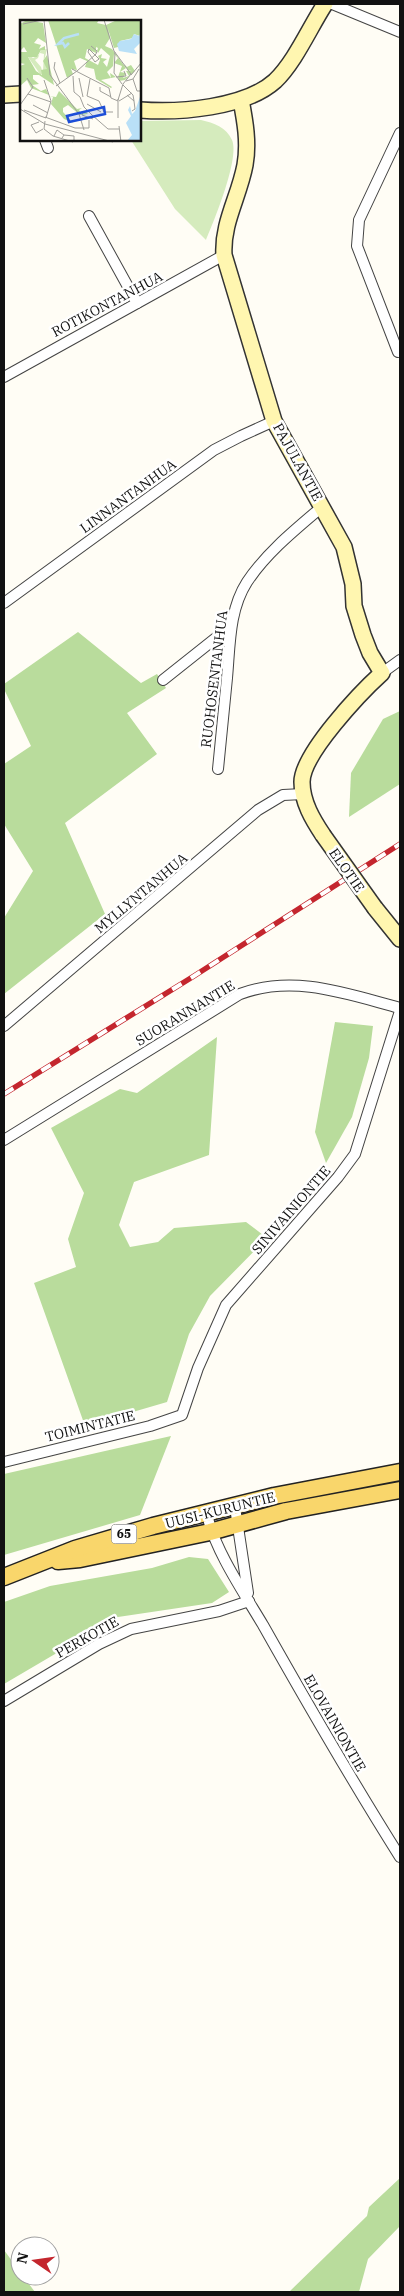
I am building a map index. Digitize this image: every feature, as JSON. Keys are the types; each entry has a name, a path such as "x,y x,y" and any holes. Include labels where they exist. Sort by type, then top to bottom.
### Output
{"main road":[{"name":"UUSI-KURUNTIE","path":"4,1577 80,1548 153,1526 328,1485 400,1472"},
{"name":"UUSI-KURUNTIE","path":"43,1562 80,1560 210,1532 286,1510 400,1490"}],"street":[{"path":"141,110 160,112 180,110 250,97 275,81 290,62 325,4"},
{"path":"332,4 400,32"},
{"path":"4,95 20,94"},
{"name":"PAJULANTIE","path":"241,100 247,144 245,166 225,228 224,255 274,421 284,442 323,506 344,547 353,584 354,606 370,653 382,673"},
{"path":"398,352 357,246 356,232 359,220 400,133"},
{"path":"89,216 137,303"},
{"name":"ROTIKONTANHUA","path":"4,377 224,255"},
{"name":"LINNANTANHUA","path":"4,602 214,450 274,421"},
{"name":"RUOHOSENTANHUA","path":"218,769 232,626 239,598 247,582 260,566 282,542 323,506"},
{"path":"162,680 232,626"},
{"path":"303,794 302,780 309,759 365,688 400,660"},
{"name":"ELOTIE","path":"303,794 313,820 323,835 375,908 400,939"},
{"name":"MYLLYNTANHUA","path":"4,1026 258,810 283,795 303,794"},
{"name":"SUORANNANTIE","path":"4,1140 240,994 261,986 310,986 339,992 400,1010"},
{"name":"SINIVAINIONTIE","path":"182,1415 198,1368 226,1305 338,1177 355,1154 400,1010"},
{"name":"TOIMINTATIE","path":"4,1462 150,1426 182,1415"},
{"name":"ELOVAINIONTIE","path":"234,1507 249,1601"},
{"name":"ELOVAINIONTIE","path":"207,1514 210,1532 362,1796 400,1857"},
{"name":"PERKOTIE","path":"4,1701 100,1644 131,1629 220,1611 249,1601"}],"green space":[{"path":"201,120 215,124 223,129 232,140 234,149 229,175 206,240 175,209 132,141 141,141 141,121"},
{"path":"78,632 141,683 157,674 166,688 127,713 157,754 65,823 105,914 4,994 4,918 33,871 4,824 4,764 31,746 4,689 4,684"},
{"path":"400,711 400,784 349,817 351,773 383,719"},
{"path":"335,1022 373,1026 369,1058 352,1117 326,1163 315,1132"},
{"path":"217,1037 209,1155 134,1182 119,1225 130,1247 158,1242 174,1228 246,1222 267,1238 210,1296 189,1334 167,1402 85,1426 34,1283 76,1267 68,1239 84,1193 51,1128 120,1089 137,1093"},
{"path":"171,1436 140,1515 4,1555 4,1474"},
{"path":"189,1557 208,1559 229,1592 212,1603 118,1617 4,1684 4,1602 50,1586 152,1568"},
{"path":"400,2178 400,2226 368,2259 359,2292 289,2292 367,2216 369,2207"},
{"path":"4,2250 10,2258 10,2286 30,2286 35,2292 4,2292"}],"railway":[{"path":"4,1094 194,976 400,844"}]}
